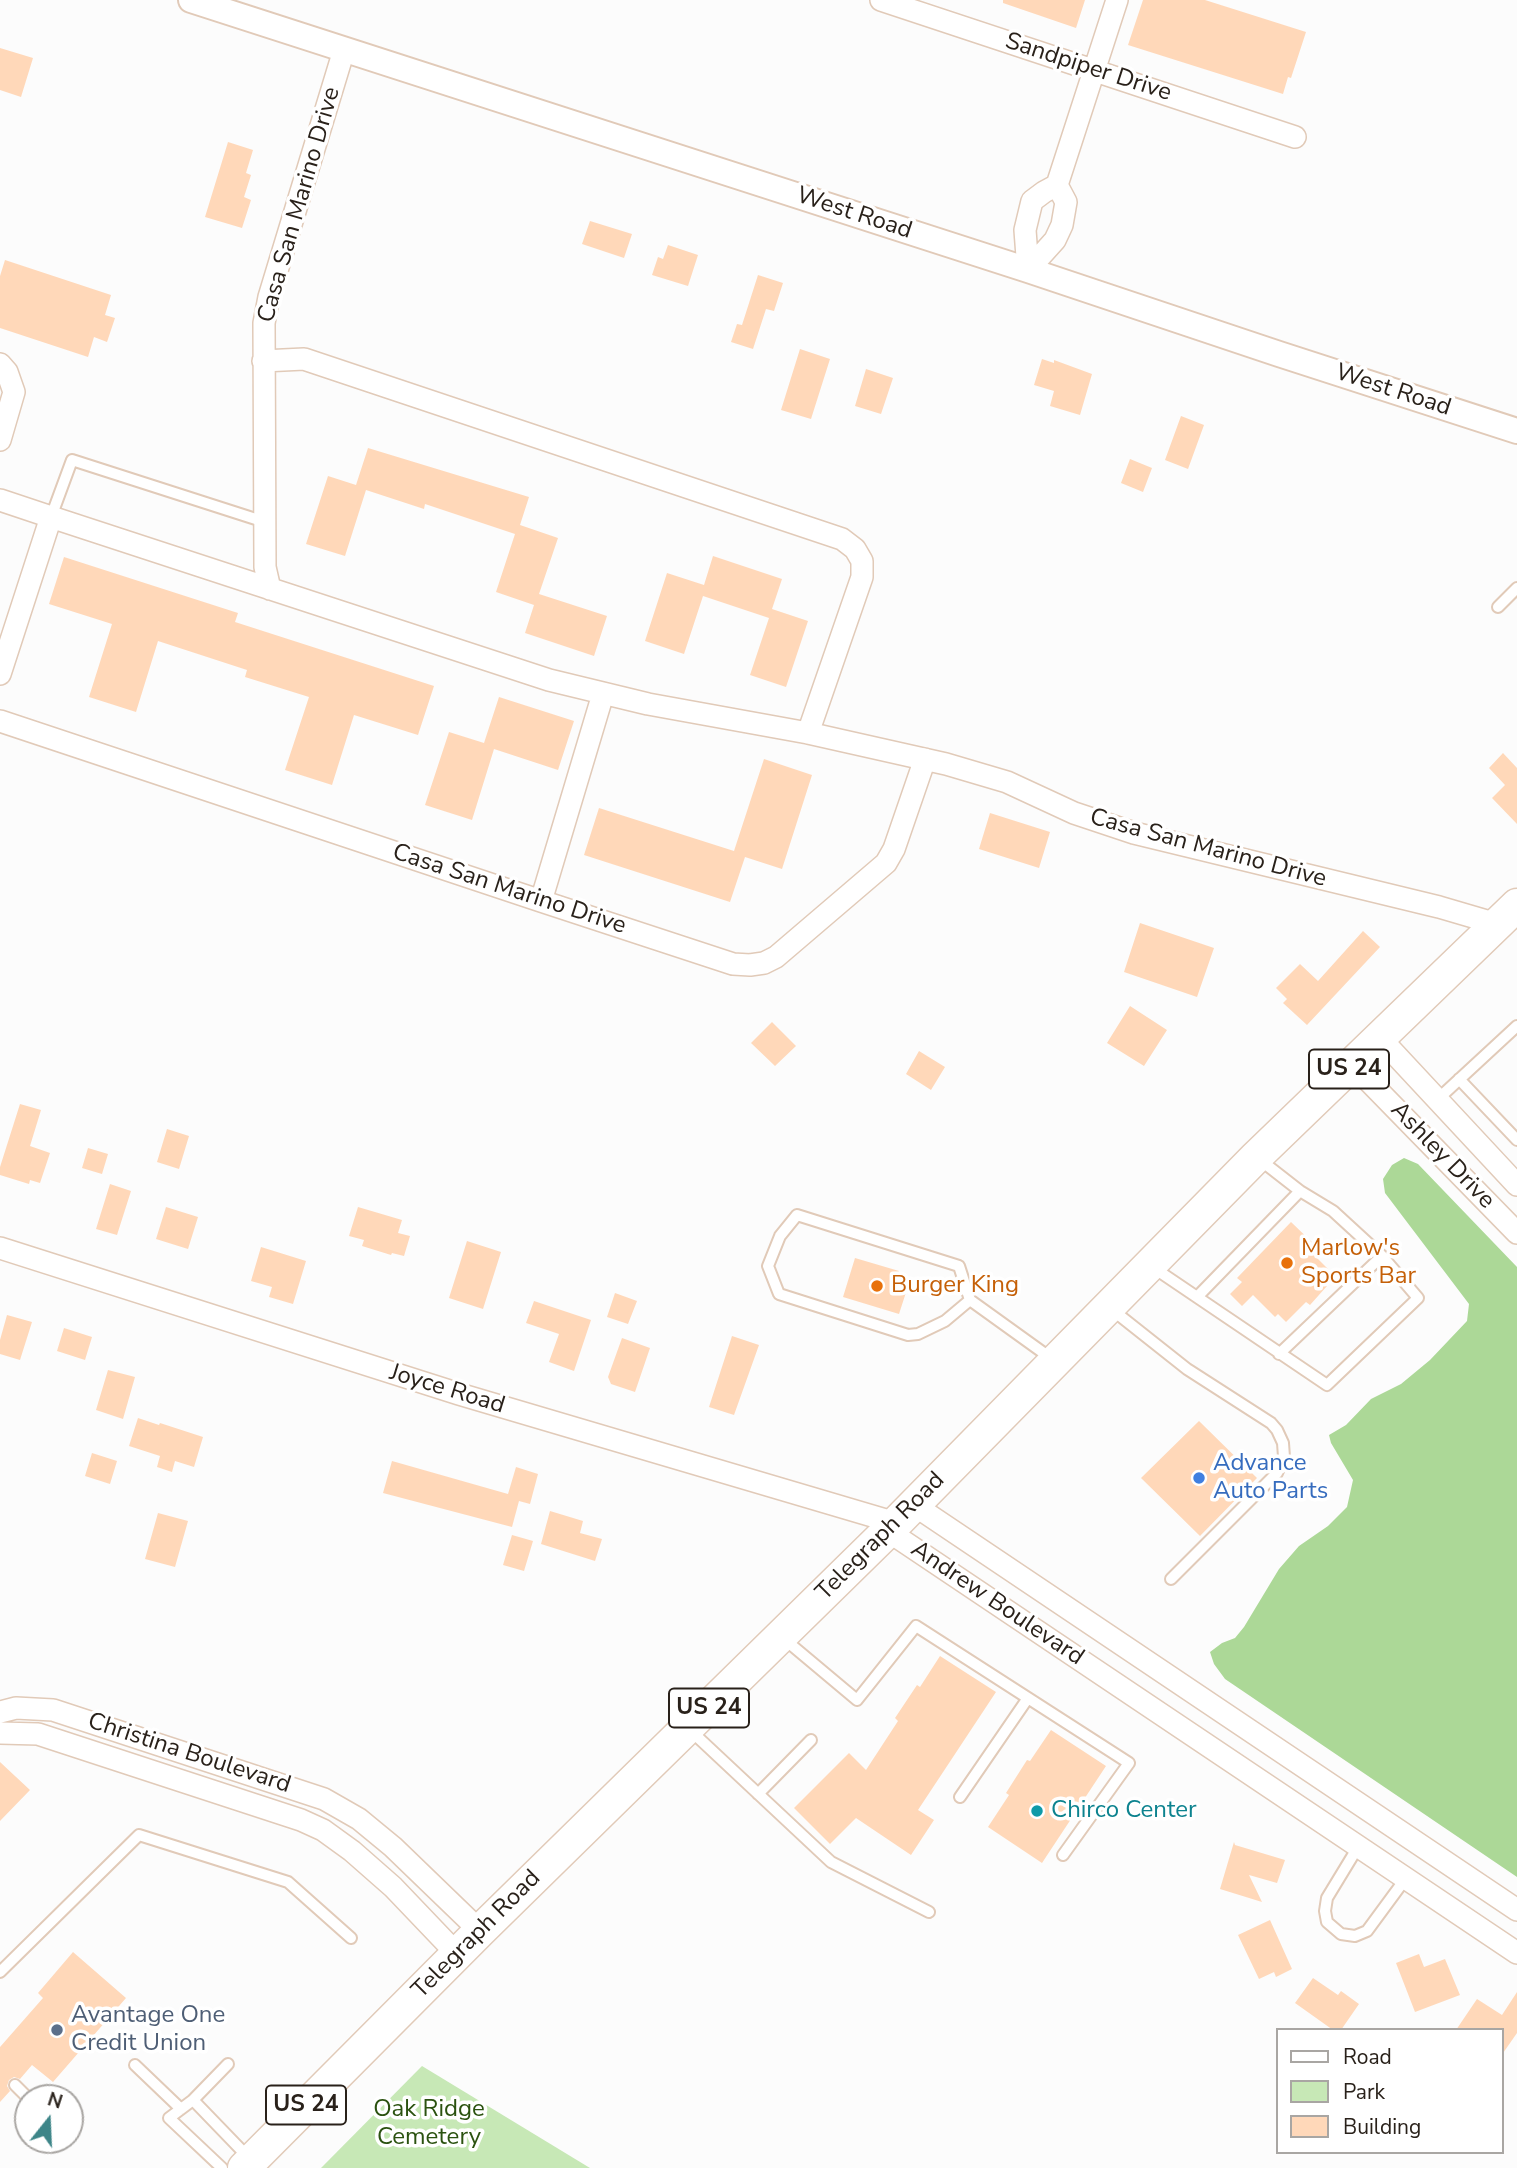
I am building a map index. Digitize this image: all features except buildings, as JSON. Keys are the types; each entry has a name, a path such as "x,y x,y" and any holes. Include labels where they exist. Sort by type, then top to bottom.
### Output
{"main road":[{"name":"Telegraph Road","path":"239,2165 781,1637 1256,1157 1507,914"}],"street":[{"name":"West Road","path":"191,0 1517,431"},
{"name":"Sandpiper Drive","path":"881,0 1295,137"},
{"path":"1028,270 1025,230 1032,201 1057,185 1118,0"},
{"name":"Casa San Marino Drive","path":"270,589 265,567 264,323 269,297 344,50"},
{"path":"1028,270 1055,240 1062,225 1066,202 1057,185"},
{"name":"Casa San Marino Drive","path":"263,361 304,359 842,539 855,550 862,561 862,577 808,733"},
{"path":"0,364 7,372 14,392 0,440"},
{"name":"Casa San Marino Drive","path":"0,500 549,680 603,694 925,758 1007,782 1074,813 1134,833 1439,907 1507,914"},
{"path":"0,674 51,517"},
{"path":"541,901 603,694"},
{"name":"Casa San Marino Drive","path":"0,721 733,964 750,965 764,963 776,957 886,863 894,849 925,758"},
{"name":"Ashley Drive","path":"1380,1038 1517,1185"},
{"name":"Ashley Drive","path":"1353,1065 1512,1218"},
{"name":"Joyce Road","path":"0,1248 459,1394 899,1520"},
{"name":"Andrew Boulevard","path":"899,1520 1127,1648 1517,1910"},
{"name":"Andrew Boulevard","path":"899,1520 1106,1677 1517,1953"},
{"name":"Andrew Boulevard","path":"1106,1677 1127,1648"},
{"name":"Christina Boulevard","path":"0,1712 16,1708 52,1710 308,1792 342,1808 370,1828 480,1931"},
{"path":"1216,1751 1236,1722"},
{"name":"Christina Boulevard","path":"0,1733 38,1734 153,1770 301,1820 323,1830 393,1887 457,1954"},
{"path":"153,1770 162,1745"},
{"path":"352,1851 370,1828"},
{"path":"1381,1862 1403,1834"}],"lane":[{"path":"51,517 72,460 265,522"},
{"path":"1498,607 1517,588"},
{"path":"1438,1099 1517,1026"},
{"path":"1460,1079 1517,1140"},
{"path":"1150,1265 1326,1385 1418,1298 1382,1256 1333,1211 1300,1191 1256,1157"},
{"path":"1198,1296 1300,1191"},
{"path":"970,1300 944,1321 918,1334 908,1335 779,1294 768,1266 780,1236 797,1215 959,1266 970,1300 1054,1361"},
{"path":"1279,1354 1382,1256"},
{"path":"1108,1306 1187,1369 1271,1423 1283,1443 1284,1457 1277,1474 1171,1579"},
{"path":"781,1637 857,1700 916,1626 1129,1762 1063,1855"},
{"path":"960,1797 1028,1698"},
{"path":"688,1728 831,1862 929,1912"},
{"path":"758,1794 811,1740"},
{"path":"0,1972 139,1835 288,1882 351,1938"},
{"path":"1358,1847 1327,1898 1327,1922 1341,1934 1355,1936 1367,1931 1406,1878"},
{"path":"228,2064 193,2100 169,2118 239,2165"},
{"path":"135,2065 181,2109"},
{"path":"193,2100 239,2165"}],"green space":[{"path":"1404,1158 1418,1164 1517,1267 1517,1877 1225,1679 1214,1664 1210,1652 1235,1638 1279,1569 1299,1546 1328,1526 1347,1507 1353,1480 1329,1435 1346,1425 1371,1399 1401,1384 1430,1360 1467,1321 1469,1304 1385,1193 1383,1179 1392,1165"},
{"name":"Oak Ridge Cemetery","path":"422,2066 590,2168 321,2168"}],"place":[{"name":"Marlow's Sports Bar","path":"1287,1263"},
{"name":"Burger King","path":"877,1286"},
{"name":"Advance Auto Parts","path":"1199,1478"},
{"name":"Chirco Center","path":"1037,1811"},
{"name":"Avantage One Credit Union","path":"57,2030"}]}
